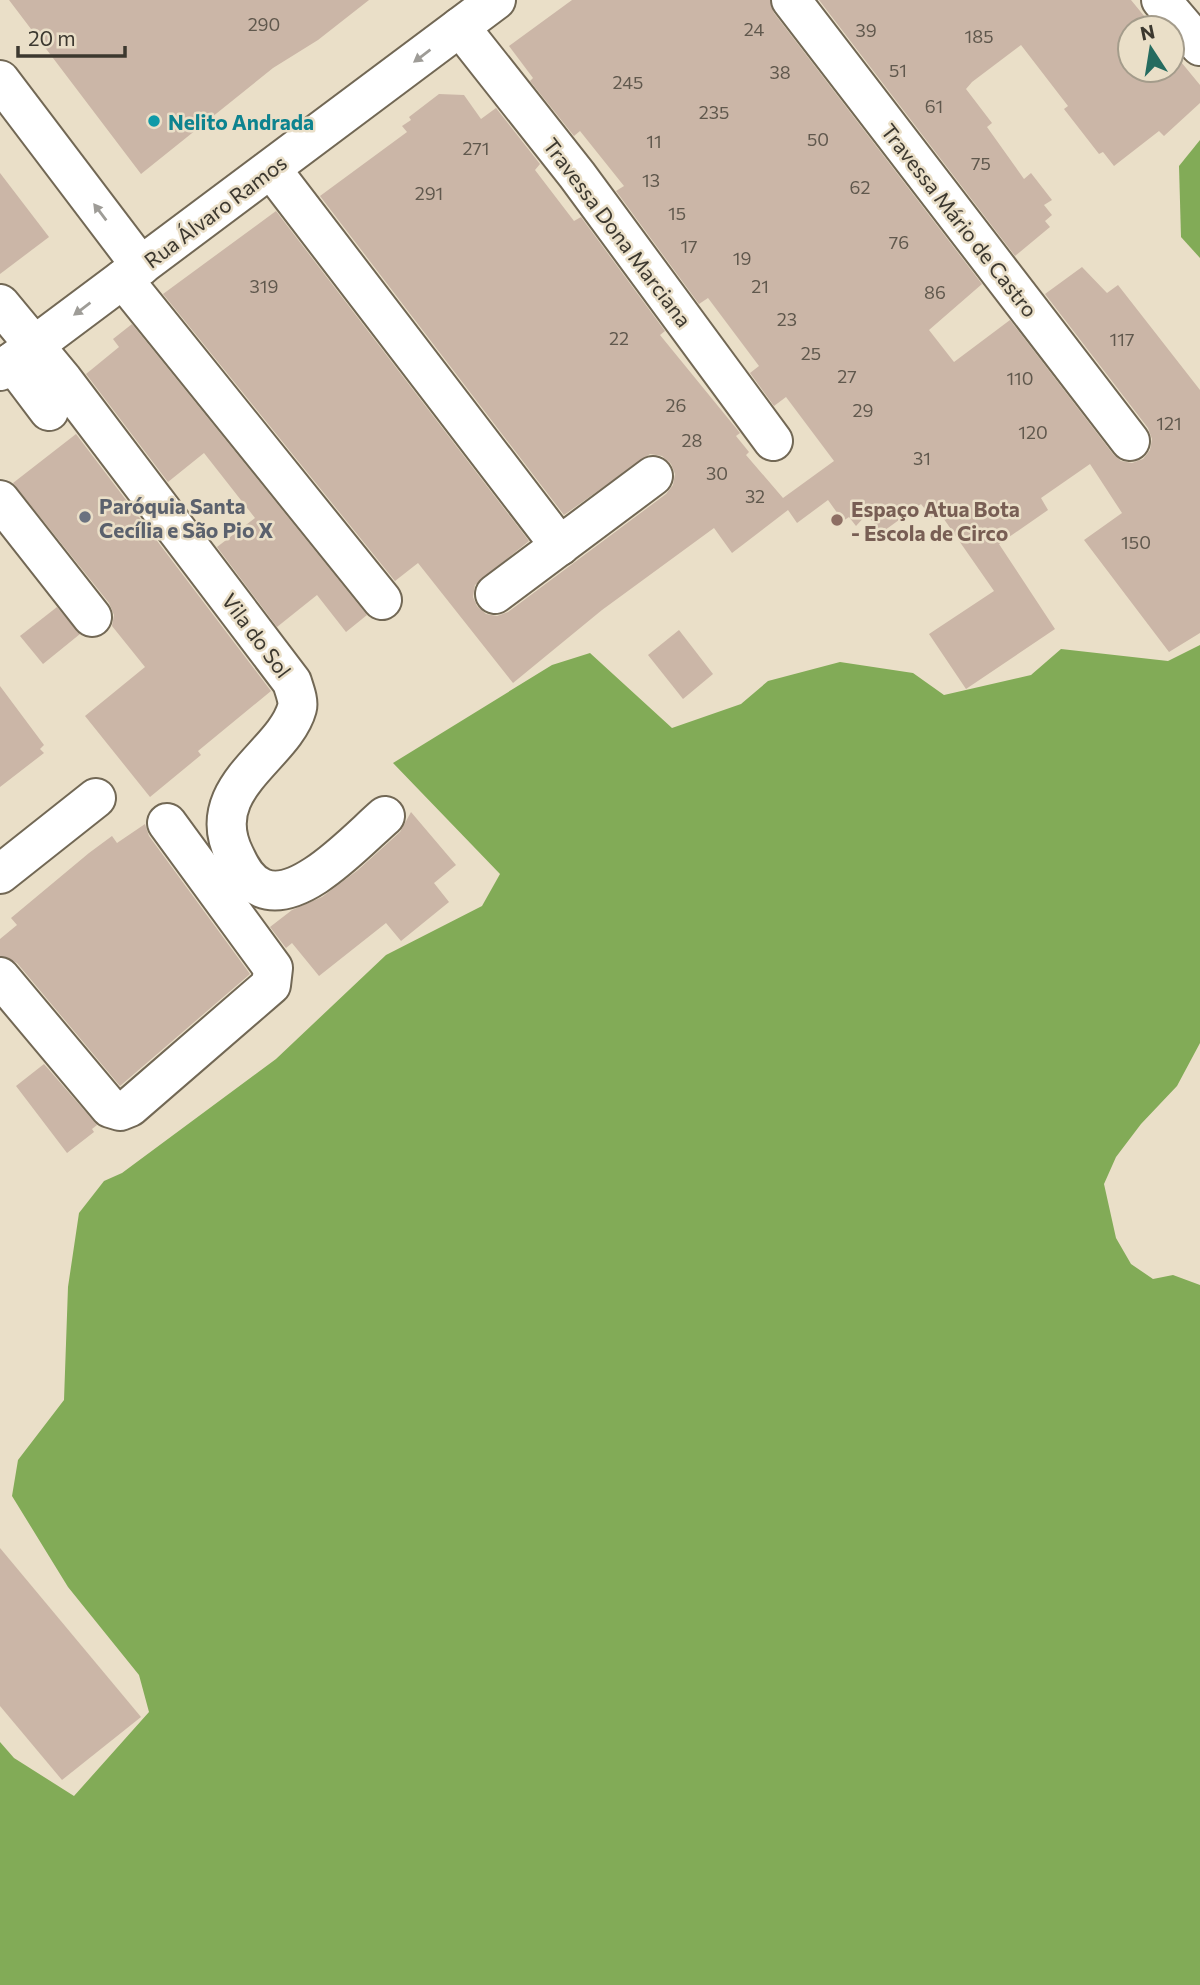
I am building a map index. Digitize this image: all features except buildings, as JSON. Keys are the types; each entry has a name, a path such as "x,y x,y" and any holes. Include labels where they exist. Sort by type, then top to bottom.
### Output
{"street":[{"name":"Rua Álvaro Ramos","path":"16,359 496,0"},
{"name":"Travessa Mário de Castro","path":"791,0 1130,441"},
{"path":"1161,0 1200,46"},
{"name":"Travessa Dona Marciana","path":"460,27 578,175 773,441"},
{"path":"0,80 132,272 382,600"},
{"path":"272,170 560,546"},
{"path":"0,304 16,359 49,411"},
{"name":"Vila do Sol","path":"16,359 292,682 298,706 287,727 243,778 233,800 229,835 241,868 252,883 265,889 291,890 312,877 385,816"},
{"path":"495,594 653,476"},
{"path":"0,500 92,617"},
{"path":"0,874 96,798"},
{"path":"0,977 110,1108 120,1111 130,1107 271,985 273,968 167,823"}],"green space":[{"path":"1200,140 1200,258 1181,237 1179,166"},
{"path":"1200,645 1200,1043 1177,1086 1141,1124 1116,1157 1104,1184 1116,1238 1131,1264 1153,1279 1173,1275 1200,1285 1200,1985 0,1985 0,1742 14,1758 74,1796 149,1712 139,1675 68,1587 12,1496 18,1460 64,1400 68,1287 79,1213 104,1181 122,1173 276,1059 386,955 482,906 500,874 393,763 552,665 590,653 672,728 741,704 768,681 840,662 913,673 944,695 1031,675 1061,649 1168,661"}],"place":[{"name":"Nelito Andrada","path":"154,121"},
{"name":"Paróquia Santa Cecília e São Pio X","path":"85,517"},
{"name":"Espaço Atua Bota - Escola de Circo","path":"837,520"}]}
